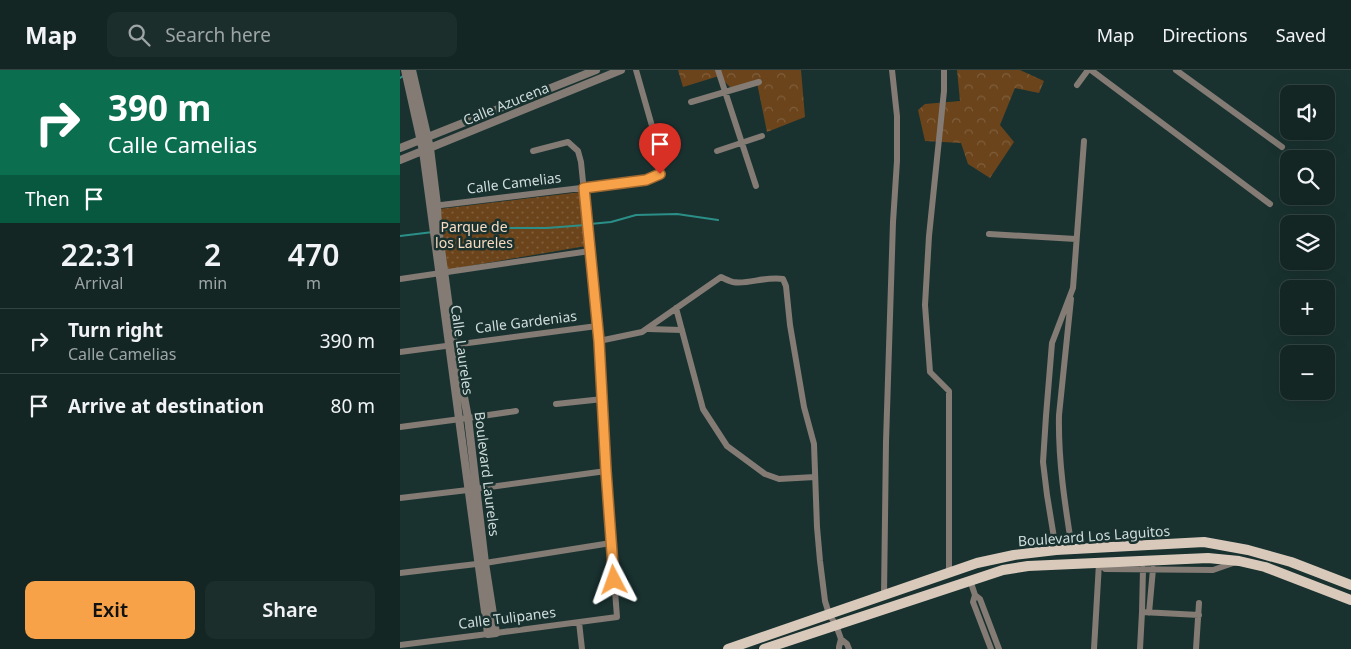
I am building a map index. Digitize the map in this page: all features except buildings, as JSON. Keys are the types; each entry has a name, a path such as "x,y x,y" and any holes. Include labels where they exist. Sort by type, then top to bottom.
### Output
{"main road":[{"name":"Boulevard Los Laguitos","path":"728,649 977,563 1014,555 1056,550 1204,542 1257,552 1291,562 1340,581 1351,583"},
{"name":"Boulevard Los Laguitos","path":"764,649 970,580 1003,570 1028,566 1208,558 1239,561 1265,567 1351,600"}],"street":[{"path":"405,70 411,83"},
{"path":"411,83 412,70"},
{"path":"400,148 596,70"},
{"name":"Calle Azucena","path":"400,160 621,70"},
{"name":"Calle Camelias","path":"434,206 646,180 660,174 662,161 636,70"},
{"path":"718,70 756,186"},
{"path":"884,595 886,442 893,222 897,160 897,116 892,70"},
{"path":"944,70 944,91 929,236 925,305 930,372 949,391 949,573"},
{"path":"1077,85 1090,70 1270,204"},
{"path":"1176,70 1282,147"},
{"path":"691,102 759,82"},
{"name":"Boulevard Laureles","path":"411,83 425,138 435,227 452,344 468,418 472,490 492,633"},
{"path":"717,150 762,136"},
{"path":"1072,549 1060,455 1059,415 1073,288 1084,141"},
{"path":"400,573 482,563 611,543 599,341 581,162 578,151 568,142 534,151"},
{"path":"989,234 1076,239"},
{"path":"400,279 590,251"},
{"path":"599,341 648,329 721,277 738,283 773,277 782,279 786,286 790,325 804,407 814,444 820,560 825,601 841,639 847,644 849,649"},
{"path":"1056,550 1044,462 1046,416 1052,343 1073,288"},
{"path":"676,308 703,409 726,446 764,474 779,479 815,477"},
{"name":"Calle Gardenias","path":"400,352 597,326"},
{"path":"648,329 682,330"},
{"name":"Calle Laureles","path":"452,344 459,419 472,490"},
{"path":"556,404 603,399"},
{"path":"400,427 516,410"},
{"path":"400,498 606,471"},
{"name":"Calle Tulipanes","path":"400,645 617,616 611,543"},
{"path":"1099,563 1105,569 1213,570 1239,561"},
{"path":"1094,649 1099,563"},
{"path":"1143,569 1146,612"},
{"path":"1140,649 1153,569"},
{"path":"970,580 975,595 980,599 999,649"},
{"path":"975,595 973,602 990,649"},
{"path":"1196,649 1199,603"},
{"path":"1146,612 1199,615"},
{"path":"578,622 582,649"},
{"path":"840,649 841,639"}],"green space":[{"path":"678,70 801,70 805,117 767,132 757,83 731,88 719,76 683,87"},
{"path":"957,70 1020,70 1044,81 1039,93 1015,88 1000,125 1014,142 990,178 968,164 961,143 925,141 918,110 925,104 960,101"},
{"name":"Parque de los Laureles","path":"581,192 586,246 446,270 439,209"}],"waterway":[{"path":"400,78 405,75"},
{"path":"590,224 611,222 636,215 677,214 718,220"},
{"path":"440,231 457,228 547,228 585,225"},
{"path":"400,236 433,232"}],"route":[{"path":"614,580 599,341 584,188 646,180 660,174"}]}
